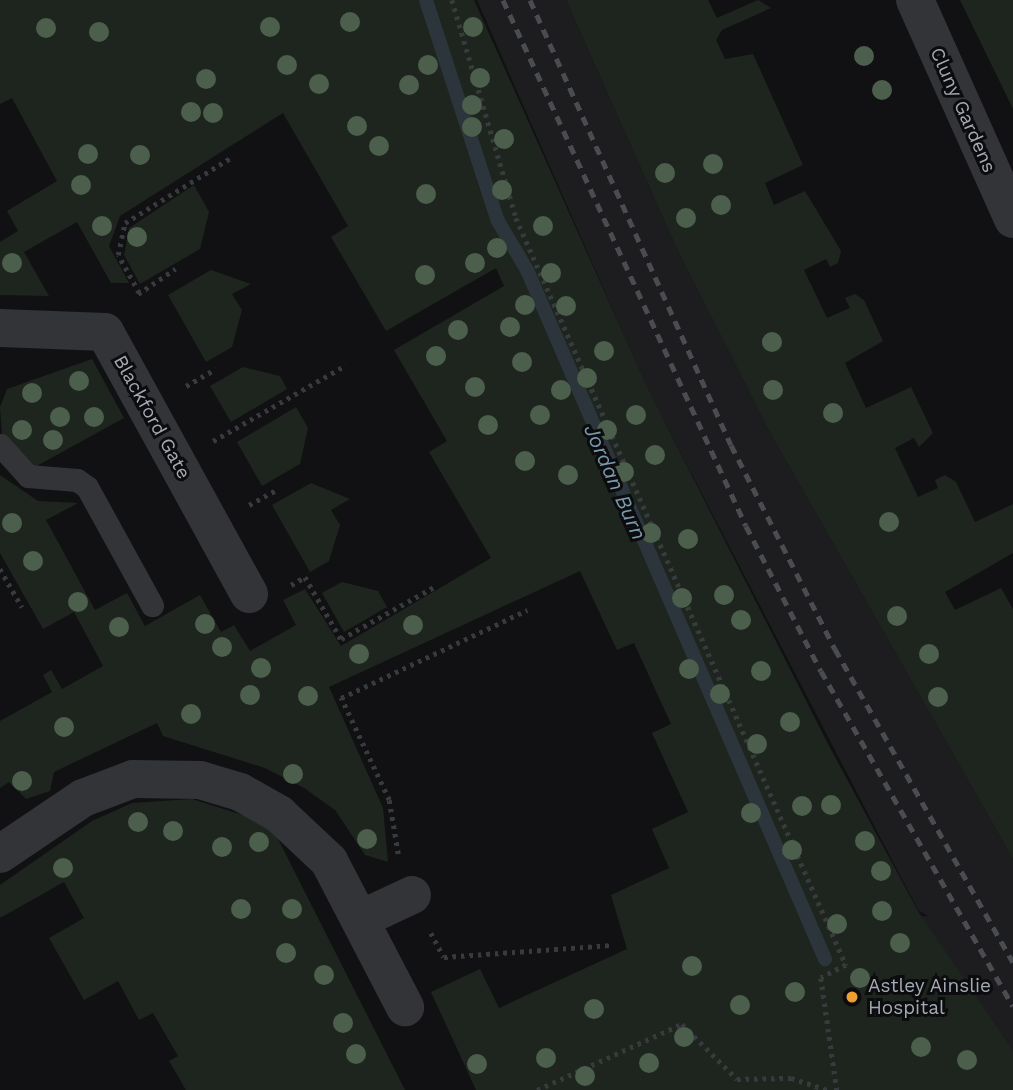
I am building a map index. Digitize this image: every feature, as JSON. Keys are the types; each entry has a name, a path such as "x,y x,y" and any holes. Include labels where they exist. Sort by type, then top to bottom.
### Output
{"street":[{"name":"Cluny Gardens","path":"915,0 1013,219"},
{"name":"Blackford Gate","path":"0,328 105,332 249,594"},
{"path":"0,854 83,798 133,779 200,780 240,792 307,836 363,918 404,1007"},
{"path":"363,918 412,895"}],"lane":[{"path":"0,445 28,476 77,480 87,487 152,605"}],"path":[{"path":"452,0 516,218 846,965 821,978 837,1090"},
{"path":"139,293 118,255 125,223 232,157"},
{"path":"105,332 139,293 175,269"},
{"path":"236,428 346,365"},
{"path":"0,569 22,607"},
{"path":"305,577 341,639 434,587"},
{"path":"412,895 389,800 341,698 527,610"},
{"path":"444,957 610,945"},
{"path":"537,1090 682,1024 737,1079 790,1078 828,1090"}],"shaded area":[{"path":"0,0 474,0 647,387 828,744 918,911 1013,1051 1013,1090 476,1090 431,992 480,969 499,1008 627,949 611,895 669,868 652,829 688,812 652,733 671,724 634,643 617,650 580,571 329,687 383,808 388,862 365,855 335,810 304,788 265,768 163,736 157,723 54,772 50,791 26,799 9,782 0,788 0,721 52,692 43,675 51,670 62,689 103,666 74,612 43,629 0,553 0,475 38,501 78,503 46,520 95,610 127,593 145,626 200,595 221,632 234,625 250,651 296,625 283,600 305,589 341,646 491,558 429,452 447,441 394,350 504,286 496,268 386,331 331,237 348,226 283,113 120,216 109,246 129,283 111,283 77,222 24,252 49,296 0,295 0,242 18,231 7,211 57,181 12,98 0,104"},
{"path":"477,0 566,0 678,251 767,427 1013,859 1013,1090 523,1090 903,917 928,916 918,910 647,388"},
{"path":"566,0 708,0 717,18 758,0 771,8 722,30 716,40 725,59 753,54 803,165 765,183 774,205 805,191 841,251 838,263 830,267 826,259 804,270 827,318 850,308 845,298 855,294 864,300 883,341 845,363 866,408 911,387 933,433 919,447 914,438 895,448 918,497 938,488 935,480 945,475 956,482 975,522 1013,504 1013,553 945,592 955,610 1001,588 1013,609 1013,859 767,427 678,251"},
{"path":"960,0 1013,0 1013,109"},
{"path":"194,185 209,212 200,249 140,284 124,255 129,228"},
{"path":"211,270 251,284 232,294 242,310 232,347 206,362 168,295"},
{"path":"92,359 124,418 33,468 2,434 0,407 7,389"},
{"path":"243,367 280,376 287,389 231,422 210,386"},
{"path":"296,407 308,428 300,464 262,486 237,442"},
{"path":"311,483 350,499 331,510 340,525 329,561 310,572 272,505"},
{"path":"342,582 378,591 387,607 344,632 322,593"},
{"path":"192,799 249,817 275,833 405,1090 186,1090 169,1061 178,1056 153,1013 139,1020 118,981 84,1000 49,938 84,918 64,882 0,918 0,885 92,821 132,803"}],"waterway":[{"name":"Jordan Burn","path":"426,0 498,221 527,270 825,959"}],"railway":[{"path":"503,0 746,526 821,671 1013,1006"},
{"path":"530,0 731,445 835,649 1013,962"}],"place":[{"name":"Astley Ainslie Hospital","path":"852,997"}]}
